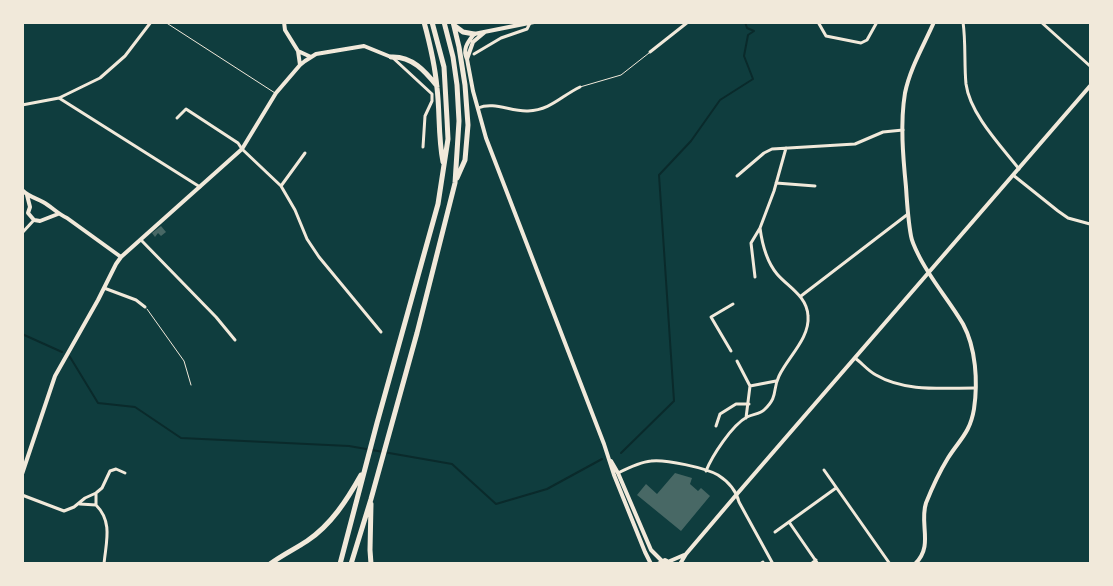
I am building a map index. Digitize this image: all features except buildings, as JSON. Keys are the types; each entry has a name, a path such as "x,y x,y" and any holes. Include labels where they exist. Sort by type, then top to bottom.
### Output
{"highway":[{"path":"424,22 433,58 437,87 439,142 444,167"},
{"path":"340,564 364,470 436,211 444,167 448,139 446,86 444,67 432,22"},
{"path":"444,22 453,57 457,85 459,121 456,183"},
{"path":"351,564 391,427 456,183 465,160 468,125 465,85 454,24"},
{"path":"454,24 463,32 474,34"},
{"path":"391,57 404,58 415,64 428,74 437,87"},
{"path":"270,564 308,541 324,527 342,507 364,470"},
{"path":"371,499 371,564"}],"street":[{"path":"22,106 59,98 89,84 110,70 125,56 151,22"},
{"path":"284,22 285,30 298,51 300,65"},
{"path":"650,52 688,22"},
{"path":"818,22 826,36 861,43 867,40 877,22"},
{"path":"915,564 925,548 926,504 948,459 970,429 975,388 972,348 963,325 928,273 911,238 908,214 903,160 905,93 912,70 934,22"},
{"path":"963,22 967,86 975,109 988,130 1019,169"},
{"path":"1040,22 1090,66"},
{"path":"532,23 474,34 464,50 486,138 628,511 652,564"},
{"path":"474,54 501,38 527,29 532,23"},
{"path":"467,59 473,42 485,32"},
{"path":"22,474 55,376 116,264 242,149 276,94 300,65 311,57 364,46 391,57 432,94 432,101 425,116 422,147"},
{"path":"298,51 311,57"},
{"path":"680,564 686,554 737,494 1090,86"},
{"path":"478,108 486,104 528,111 551,106 569,92 580,87"},
{"path":"59,98 200,188"},
{"path":"177,118 186,108 238,142 242,149 281,186 295,210 307,239 319,257 381,332"},
{"path":"737,176 764,153 772,149 854,144 883,132 903,130"},
{"path":"756,277 751,243 760,228 774,191 786,148"},
{"path":"281,186 305,153"},
{"path":"1014,175 1068,218 1090,224"},
{"path":"776,183 815,186"},
{"path":"22,190 27,195 67,218 121,258"},
{"path":"27,195 30,207 29,216 34,220 40,221 58,214"},
{"path":"30,207 34,202 40,201"},
{"path":"46,218 48,213 47,207"},
{"path":"801,296 908,214"},
{"path":"22,233 34,220"},
{"path":"706,471 714,454 731,432 746,418 762,412 772,402 776,392 776,381 802,338 807,326 808,315 801,296 777,274 770,263 760,228"},
{"path":"141,240 216,317 235,340"},
{"path":"104,288 136,300 145,307"},
{"path":"731,351 712,317 733,304"},
{"path":"855,358 874,375 895,384 912,387 975,388"},
{"path":"737,362 750,386 746,418"},
{"path":"750,386 776,381"},
{"path":"716,426 720,414 736,404 749,404"},
{"path":"608,455 618,473 651,550 660,562 672,562 686,554"},
{"path":"618,473 649,461 658,461 685,465 720,476 732,486 737,494 739,502 773,564"},
{"path":"80,504 85,498 102,488 110,471 116,470 125,473"},
{"path":"824,470 890,564"},
{"path":"775,532 836,488"},
{"path":"96,493 96,505 105,516 107,524 104,564"},
{"path":"22,495 64,510 80,504 96,505"},
{"path":"789,522 817,562 811,564"}],"lane":[{"path":"165,22 276,94"},
{"path":"580,87 621,75 650,52"}],"path":[{"path":"145,307 184,361 191,385"}],"waterway":[{"path":"621,453 674,401 659,175 691,141 720,100 753,79 744,56 748,35 754,31 747,28 745,22"},
{"path":"22,334 62,352"},
{"path":"70,357 98,403 135,407 181,438 349,446 452,464 496,504 547,489 602,459"}]}
